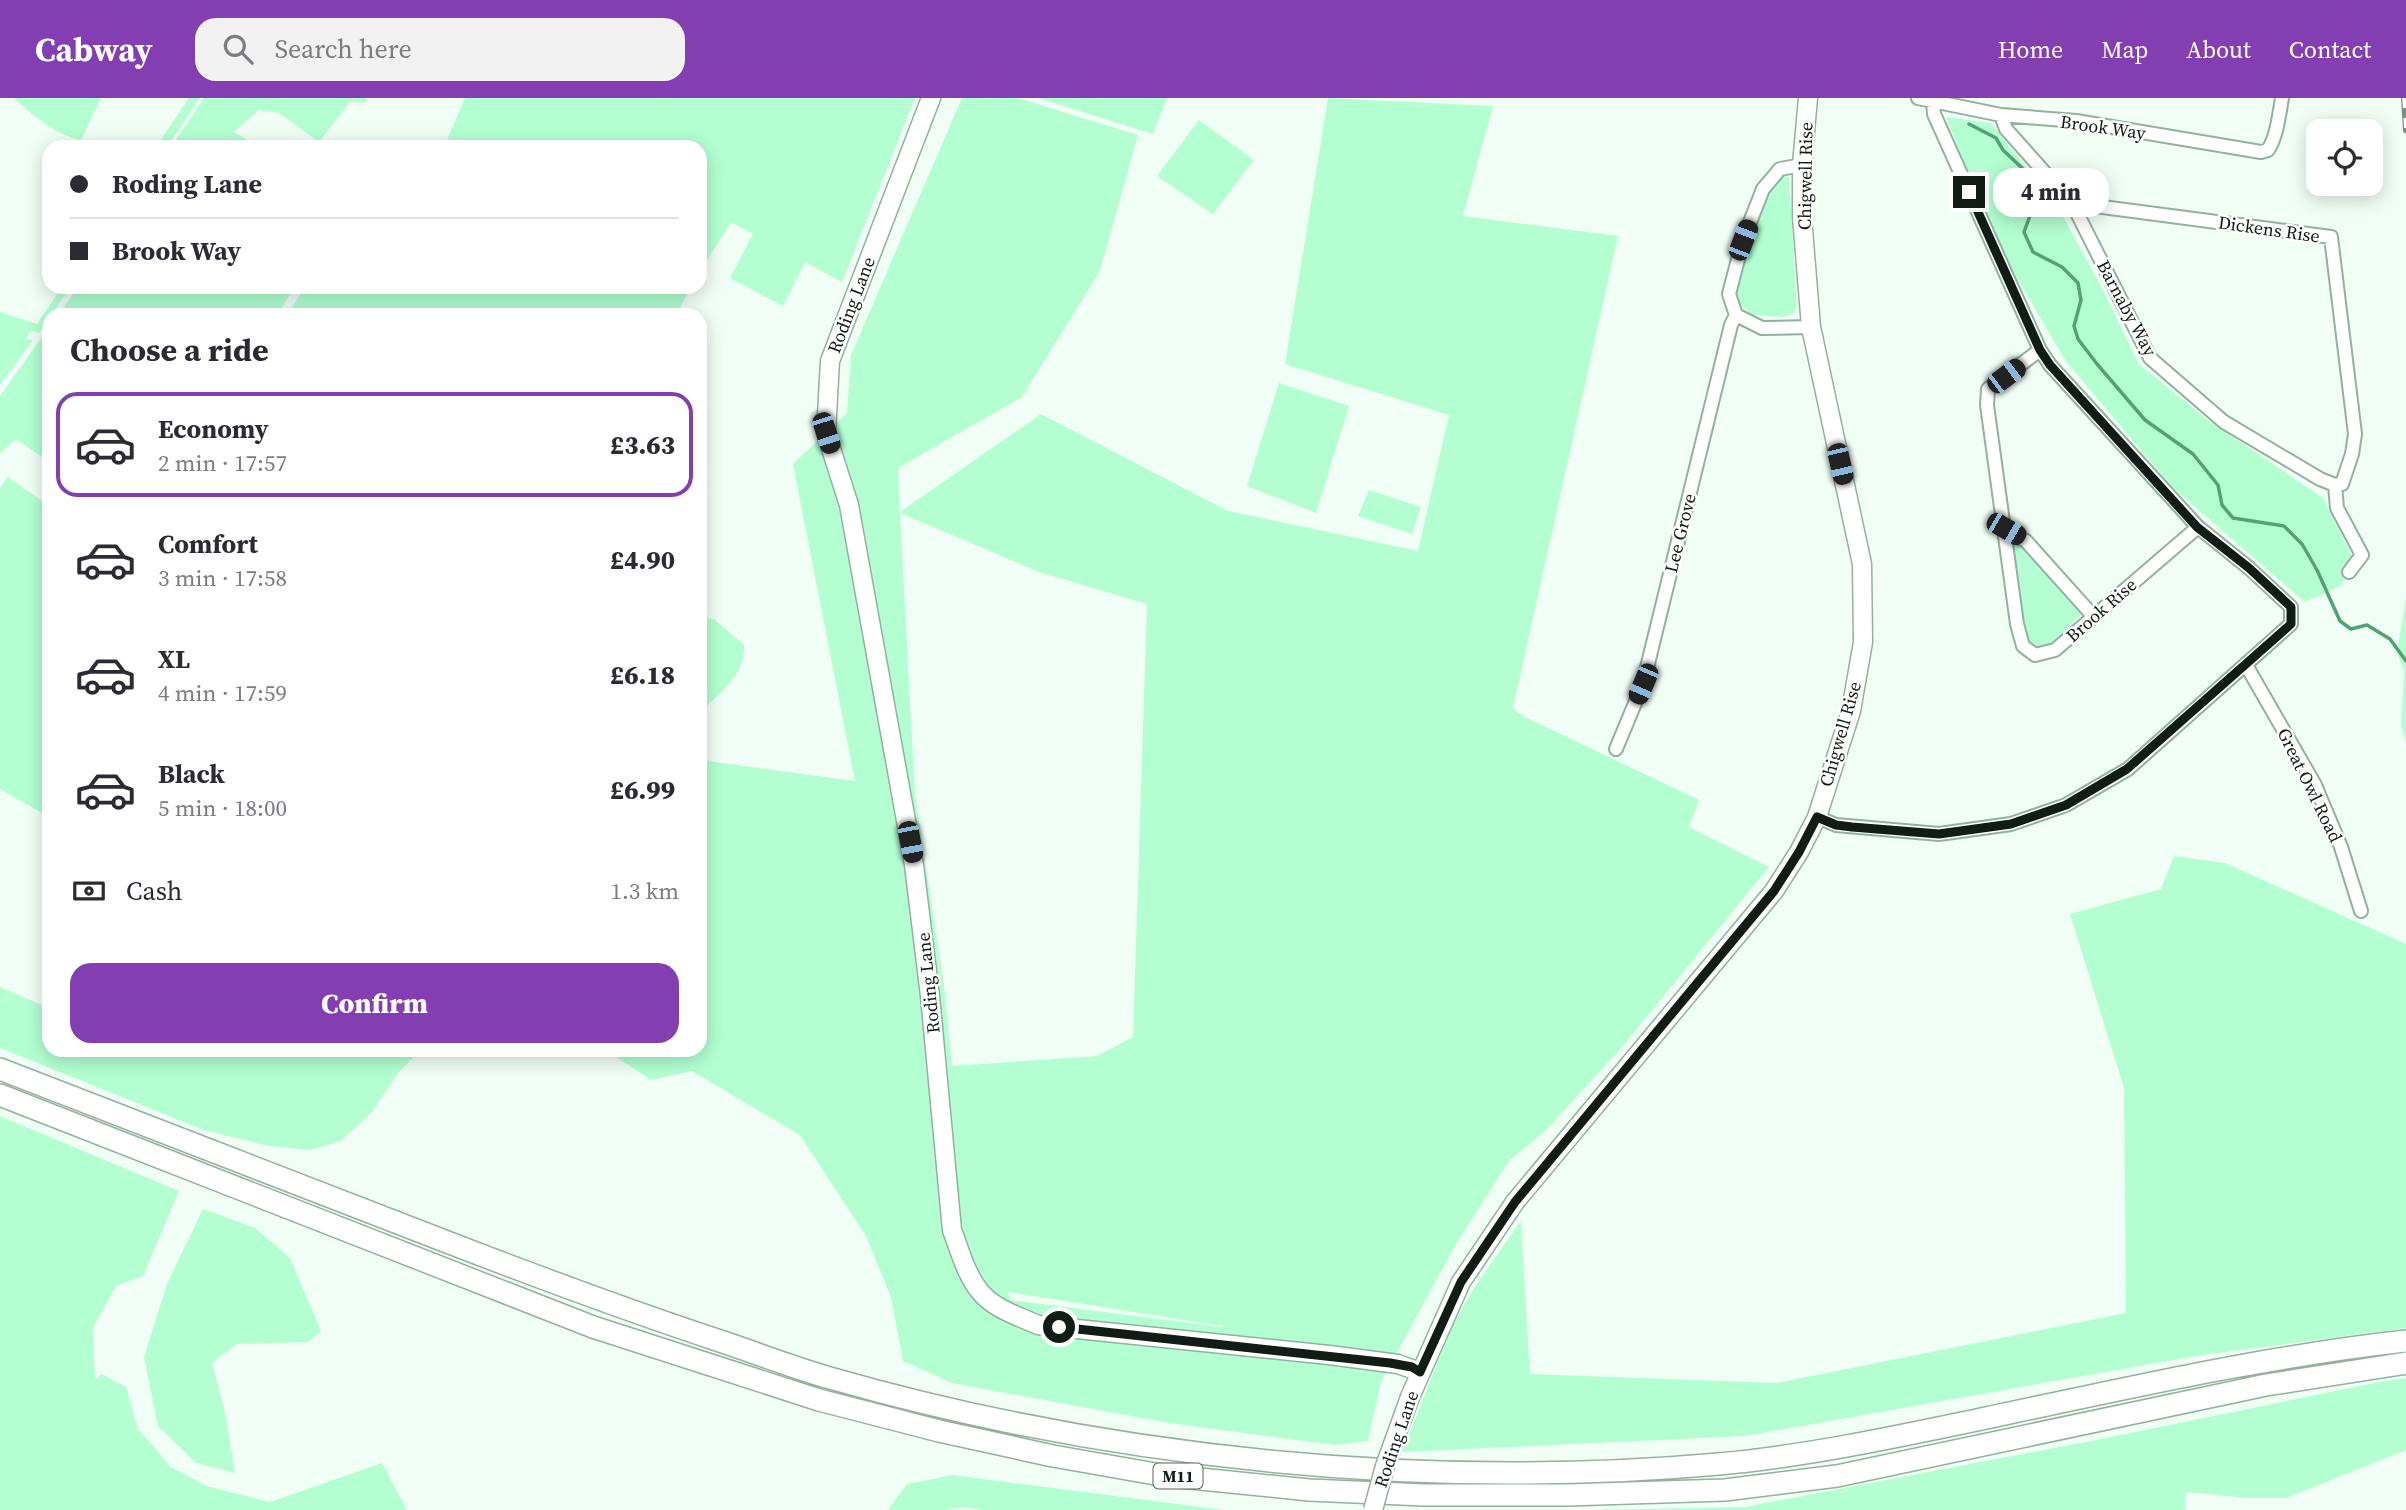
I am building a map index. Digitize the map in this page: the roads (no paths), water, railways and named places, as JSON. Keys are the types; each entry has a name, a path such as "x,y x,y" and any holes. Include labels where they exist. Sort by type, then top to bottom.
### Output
{"highway":[{"name":"M11","path":"0,1069 601,1301 827,1377 954,1410 1051,1431 1196,1453 1313,1465 1435,1471 1566,1473 1720,1464 1833,1450 2260,1362 2406,1341"},
{"name":"M11","path":"0,1095 593,1327 819,1400 939,1431 1053,1456 1161,1475 1309,1490 1424,1495 1567,1495 1726,1490 1836,1476 2266,1385 2406,1363"}],"street":[{"name":"Roding Lane","path":"931,98 830,361 826,433 849,505 914,865 925,944 952,1230 965,1266 983,1295 1008,1312 1038,1325 1316,1353 1398,1364 1420,1372 1385,1466 1373,1510"},
{"name":"Chigwell Rise","path":"1420,1372 1461,1282 1515,1202 1774,891 1817,817 1851,711 1863,642 1862,564 1811,327 1802,217 1802,165 1808,98"},
{"name":"Brook Way","path":"1917,98 2001,115 2076,121 2261,152 2271,145 2282,98"},
{"path":"1817,817 1836,825 1939,834 2011,824 2066,805 2127,769 2291,624 2291,607 2249,568 2197,527 2050,365 2040,350 1934,114 1933,102"},
{"path":"2001,115 2006,129 2072,203"},
{"name":"Lee Grove","path":"1616,750 1643,684 1731,325 1736,315 1729,293 1743,240 1763,189 1780,169 1802,165"},
{"name":"Dickens Rise","path":"2072,203 2331,237 2354,435 2352,454 2338,484"},
{"name":"Barnaby Way","path":"2072,203 2150,358 2224,422 2320,479 2338,484"},
{"path":"1736,315 1762,328 1811,327"},
{"name":"Brook Rise","path":"2040,350 1988,389 1987,405 2017,624 2023,646 2035,655 2055,650 2197,527"},
{"path":"2338,484 2337,508 2362,555 2349,572"},
{"path":"2006,529 2026,541 2094,617"},
{"name":"Great Owl Road","path":"2246,665 2315,785 2341,847 2361,911"}],"waterway":[{"path":"1969,124 1996,138 2003,150 2022,168 2035,202 2024,232 2033,252 2062,267 2078,283 2081,300 2074,326 2078,339 2097,364 2145,420 2193,454 2218,485 2222,505 2233,518 2284,526 2302,544 2340,621 2351,629 2367,625 2390,639 2406,661"}],"railway":[{"path":"2404,98 2406,130"}]}
